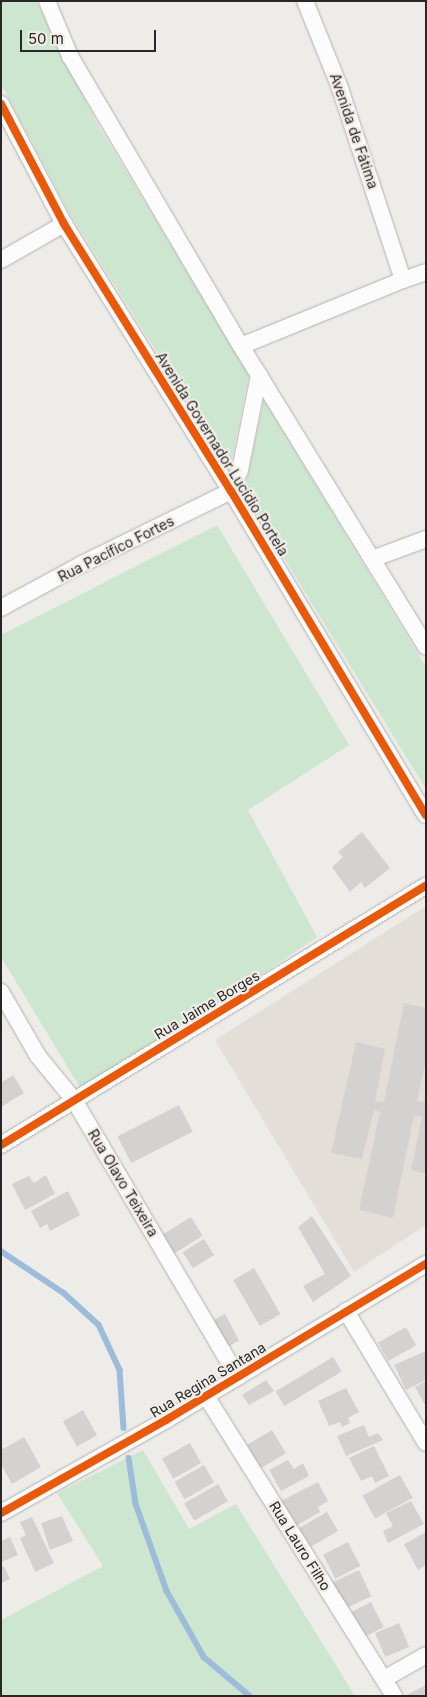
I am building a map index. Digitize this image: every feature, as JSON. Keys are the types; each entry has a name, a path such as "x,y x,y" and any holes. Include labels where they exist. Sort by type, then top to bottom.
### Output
{"street":[{"path":"47,1 70,56 241,346 426,647"},
{"name":"Avenida de Fátima","path":"305,1 340,88 400,262 404,280"},
{"name":"Avenida Governador Lucídio Portela","path":"1,104 64,224 231,492 426,815"},
{"path":"1,260 64,224"},
{"path":"241,346 426,272"},
{"path":"231,492 240,470 259,375"},
{"name":"Rua Pacífico Fortes","path":"1,608 82,564 231,492"},
{"path":"372,559 426,539"},
{"name":"Rua Jaime Borges","path":"1,1146 426,886"},
{"name":"Rua Olavo Teixeira","path":"1,992 38,1056 74,1100 238,1377"},
{"name":"Rua Regina Santana","path":"1,1514 206,1396 426,1264"},
{"path":"346,1311 426,1443"},
{"name":"Rua Lauro Filho","path":"206,1396 394,1696"},
{"path":"384,1679 426,1655"}],"shaded area":[{"path":"426,906 426,1225 354,1272 215,1040"}],"green space":[{"path":"1,1 36,1 98,125 249,374 230,468 73,219 1,84"},
{"path":"264,400 426,667 426,789 244,493"},
{"path":"217,525 349,745 248,810 317,937 84,1094 1,957 1,635"},
{"path":"143,1450 189,1529 236,1504 355,1696 1,1696 1,1620 103,1566 57,1493"}],"building":[{"path":"362,832 390,868 365,888 361,882 350,892 332,867 343,857 338,852"},
{"path":"404,1003 426,1008 426,1060 417,1101 423,1102 426,1096 426,1174 411,1170 422,1117 414,1115 393,1218 359,1210 380,1112 374,1110 362,1159 331,1153 356,1042 385,1049 375,1101 384,1102"},
{"path":"13,1075 24,1093 1,1107 1,1083"},
{"path":"179,1105 193,1132 131,1163 118,1136"},
{"path":"46,1175 55,1194 25,1210 12,1184 29,1176 34,1183"},
{"path":"68,1191 80,1215 50,1231 47,1224 40,1228 31,1211"},
{"path":"312,1216 351,1276 313,1302 303,1286 325,1274 298,1227"},
{"path":"191,1217 203,1236 171,1255 160,1237"},
{"path":"204,1239 214,1255 193,1268 183,1252"},
{"path":"254,1268 280,1314 260,1326 233,1280"},
{"path":"225,1314 239,1340 222,1349 208,1323"},
{"path":"406,1327 416,1345 388,1361 378,1343"},
{"path":"426,1351 426,1380 406,1390 394,1365"},
{"path":"333,1357 342,1372 284,1406 276,1392"},
{"path":"266,1380 274,1391 249,1405 242,1395"},
{"path":"426,1381 426,1407 415,1387"},
{"path":"346,1388 359,1412 348,1418 350,1423 342,1427 340,1422 329,1426 318,1401"},
{"path":"83,1410 97,1435 77,1447 63,1421"},
{"path":"364,1425 369,1437 378,1433 383,1440 346,1456 337,1436"},
{"path":"272,1430 286,1453 261,1468 247,1445"},
{"path":"24,1437 41,1467 12,1484 1,1464 1,1450"},
{"path":"190,1443 201,1463 173,1479 162,1459"},
{"path":"374,1446 389,1476 375,1483 372,1476 361,1481 349,1458"},
{"path":"288,1460 294,1469 303,1463 309,1476 281,1491 269,1470"},
{"path":"204,1465 214,1482 185,1499 175,1482"},
{"path":"400,1475 413,1498 375,1519 362,1496"},
{"path":"318,1482 328,1501 318,1507 320,1512 296,1526 281,1501"},
{"path":"218,1484 228,1501 194,1521 184,1504"},
{"path":"411,1501 424,1524 388,1543 383,1531 393,1526 386,1513"},
{"path":"327,1512 338,1531 310,1547 299,1528"},
{"path":"62,1516 73,1541 50,1550 41,1523"},
{"path":"32,1517 54,1563 35,1572 20,1538 26,1535 20,1522"},
{"path":"426,1532 426,1565 418,1570 404,1544"},
{"path":"10,1537 18,1555 1,1562 1,1541"},
{"path":"348,1542 360,1566 335,1579 323,1555"},
{"path":"4,1566 10,1579 1,1583 1,1567"},
{"path":"359,1570 371,1596 344,1609 332,1583"},
{"path":"371,1602 384,1627 363,1637 351,1612"},
{"path":"399,1623 409,1647 385,1657 375,1633"},
{"path":"426,1685 426,1696 405,1696"}],"waterway":[{"path":"1,1251 64,1293 99,1325 120,1370 124,1428"},
{"path":"129,1458 136,1504 167,1591 204,1657 250,1696"}],"cycle path":[{"path":"1,104 64,224 231,491 426,815"},
{"path":"1,1145 426,886"},
{"path":"1,1513 166,1420 426,1264"}]}
